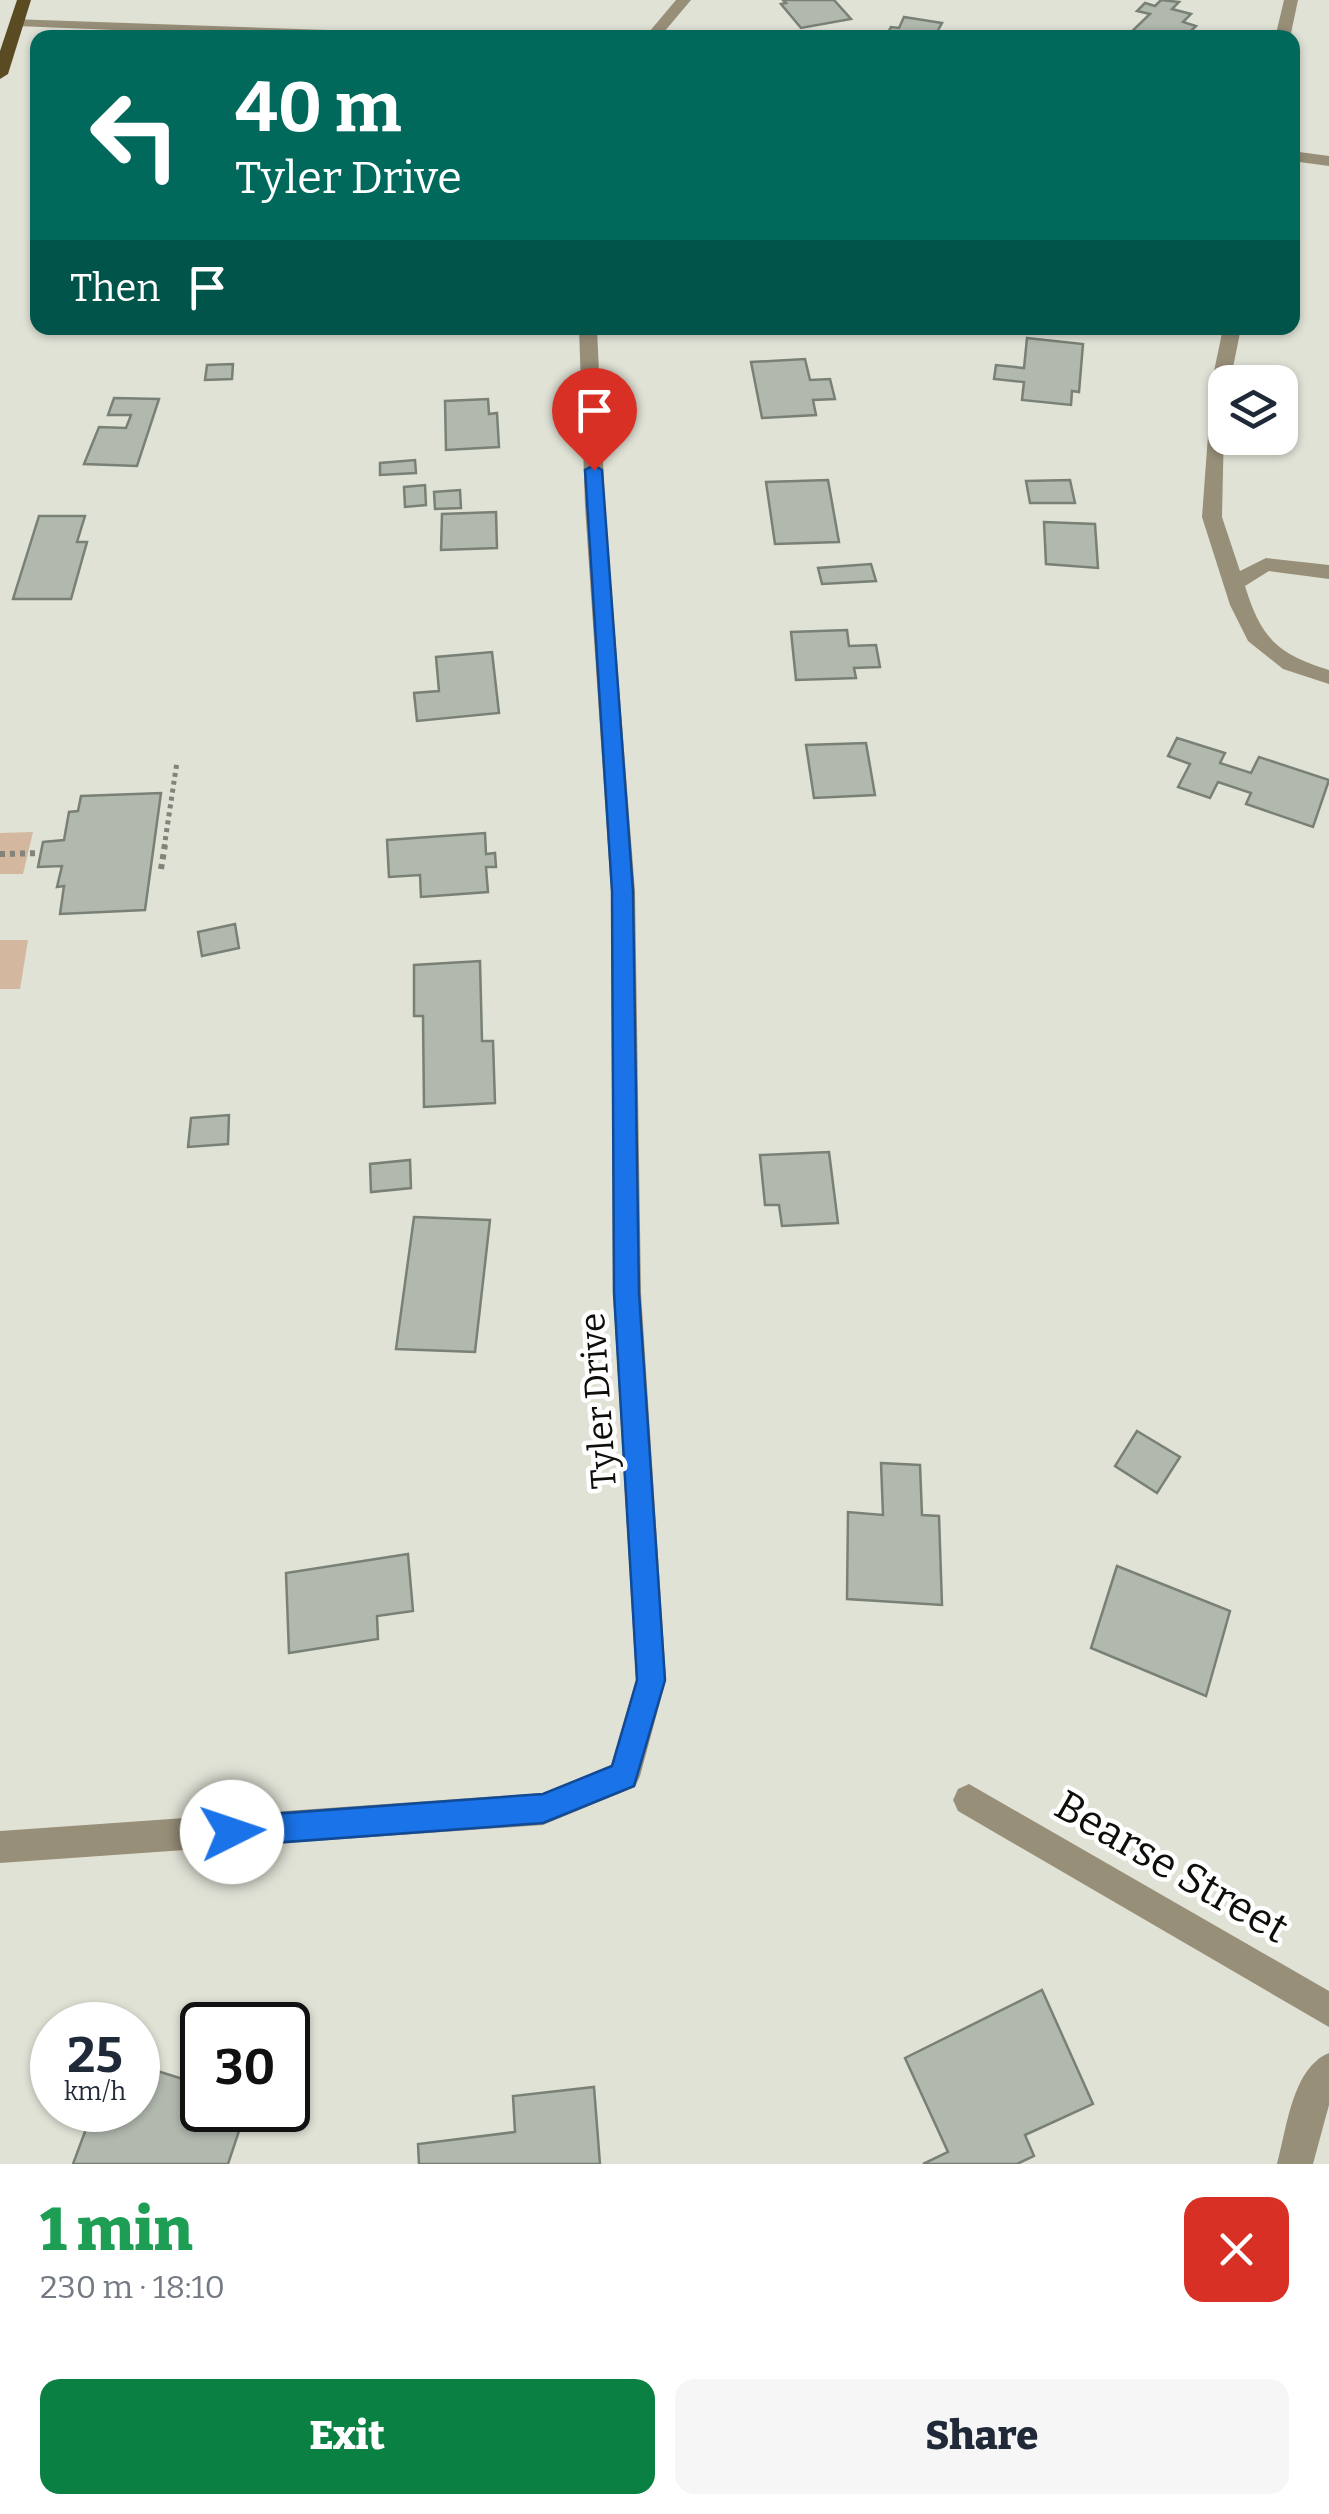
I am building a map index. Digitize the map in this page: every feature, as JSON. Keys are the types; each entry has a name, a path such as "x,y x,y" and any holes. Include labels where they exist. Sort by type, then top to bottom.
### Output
{"main road":[{"path":"0,74 24,0"}],"street":[{"path":"658,30 684,0"},
{"path":"1284,30 1291,0"},
{"path":"17,22 230,30"},
{"path":"1300,157 1329,161"},
{"name":"Tyler Drive","path":"0,1846 543,1808 624,1776 651,1680 627,1293 622,891 595,506 588,335"},
{"path":"1231,335 1222,381 1212,517 1246,628 1284,664 1329,677"},
{"path":"1234,584 1266,564 1329,572"},
{"name":"Bearse Street","path":"969,1800 1329,2010"},
{"path":"1295,2164 1316,2086 1329,2070"}],"path":[{"path":"162,869 178,762"},
{"path":"0,854 41,853"}],"shaded area":[{"path":"33,832 23,874 0,874 0,833"},
{"path":"0,940 28,940 20,989 0,989"}],"building":[{"path":"783,0 834,0 851,19 801,28 781,4 786,3"},
{"path":"1161,0 1179,2 1172,9 1191,14 1183,22 1196,26 1192,30 1133,30 1150,14 1137,11 1145,3 1155,6"},
{"path":"904,17 942,23 938,30 889,30 899,28"},
{"path":"1027,338 1083,344 1079,392 1072,391 1071,405 1022,400 1024,382 994,379 996,365 1024,368"},
{"path":"805,359 810,380 830,379 835,399 813,400 816,415 762,418 751,362"},
{"path":"233,364 232,379 205,380 207,365"},
{"path":"114,398 159,399 137,466 84,464 99,427 126,428 131,415 108,415"},
{"path":"488,399 489,414 497,413 499,447 446,450 445,401"},
{"path":"415,460 416,473 380,475 380,463"},
{"path":"828,480 839,542 775,544 766,482"},
{"path":"1070,480 1075,503 1030,503 1026,481"},
{"path":"425,485 426,505 405,507 404,487"},
{"path":"460,490 461,508 435,509 434,492"},
{"path":"496,512 497,548 441,550 442,514"},
{"path":"39,516 85,516 77,542 87,542 71,599 13,599"},
{"path":"1044,522 1095,524 1098,568 1046,564"},
{"path":"871,564 876,581 822,584 818,568"},
{"path":"847,630 849,646 876,645 880,667 854,668 856,678 796,680 791,632"},
{"path":"492,652 499,713 417,721 414,693 439,691 436,657"},
{"path":"1177,738 1225,753 1220,763 1251,773 1259,757 1329,780 1313,827 1246,804 1251,793 1218,782 1210,798 1178,787 1190,764 1168,756"},
{"path":"866,743 875,795 814,798 806,745"},
{"path":"161,793 145,910 60,914 64,886 57,887 62,866 38,867 43,842 64,840 69,812 78,811 81,796"},
{"path":"485,833 486,854 495,853 496,867 486,867 488,892 421,897 420,875 389,877 387,840"},
{"path":"235,924 239,948 202,956 198,932"},
{"path":"480,961 482,1041 493,1041 495,1103 424,1107 423,1016 414,1016 414,965"},
{"path":"229,1115 228,1144 188,1147 191,1118"},
{"path":"829,1152 838,1223 782,1226 779,1205 765,1205 760,1155"},
{"path":"410,1160 411,1188 371,1192 370,1164"},
{"path":"414,1217 490,1220 475,1352 396,1349"},
{"path":"1137,1431 1180,1457 1157,1493 1115,1466"},
{"path":"881,1463 920,1465 922,1515 939,1516 942,1605 847,1599 848,1512 883,1515"},
{"path":"408,1554 413,1611 377,1616 378,1639 289,1653 286,1573"},
{"path":"1117,1566 1230,1611 1206,1696 1091,1648"},
{"path":"1042,1990 1093,2104 1025,2135 1034,2156 1017,2164 923,2164 948,2152 905,2058"},
{"path":"160,2072 180,2078 180,2132 239,2132 228,2164 73,2164 85,2132 160,2132"},
{"path":"594,2087 600,2164 419,2164 418,2144 515,2132 513,2096"}],"route":[{"path":"232,1832 543,1808 624,1776 651,1680 627,1293 622,891 594,470"}]}
